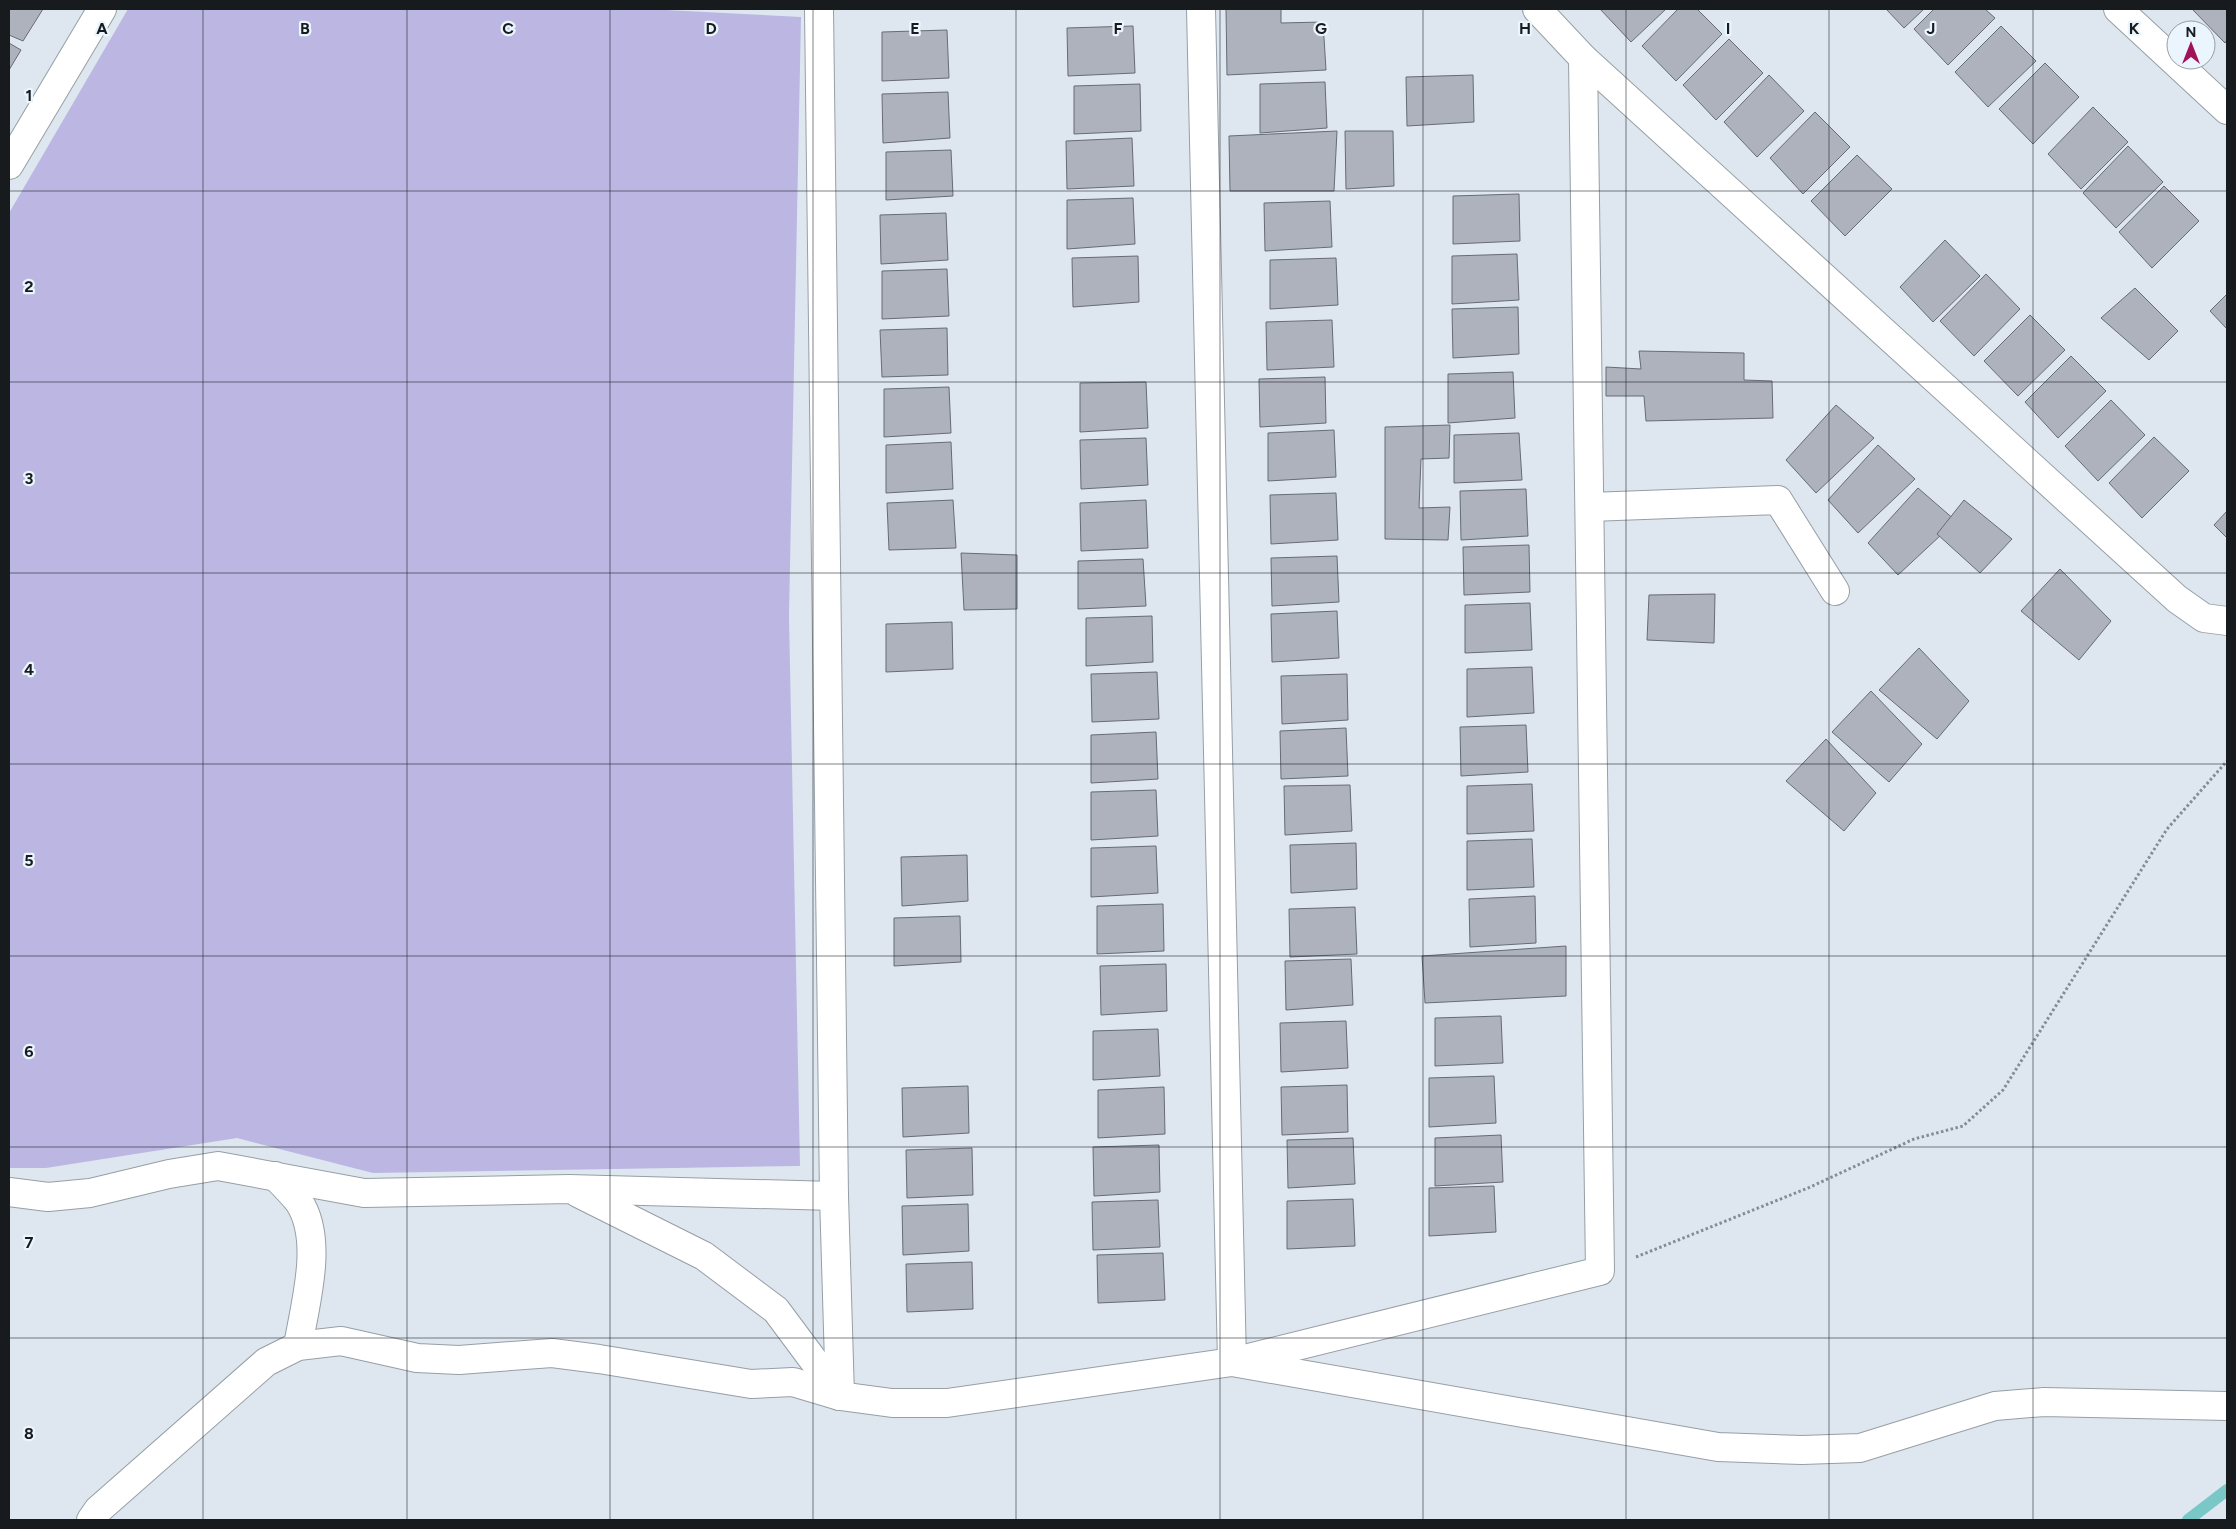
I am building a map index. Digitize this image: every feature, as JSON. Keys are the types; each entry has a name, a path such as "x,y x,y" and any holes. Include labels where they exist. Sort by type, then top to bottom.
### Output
{"street":[{"path":"9,165 102,9"},
{"path":"819,9 834,1196 840,1396"},
{"path":"1202,9 1232,1362"},
{"path":"1537,9 1583,58 2177,600 2204,618 2227,621"},
{"path":"2118,9 2227,110"},
{"path":"91,1520 105,1504 266,1362 298,1346 341,1341 417,1358 459,1360 552,1353 750,1384 793,1382 840,1396 892,1404 947,1403 1232,1362 1600,1270 1583,58"},
{"path":"1590,507 1778,500 1835,591"},
{"path":"9,1192 48,1197 90,1193 169,1174 218,1166 364,1194 569,1188 834,1196"},
{"path":"276,1176 299,1203 311,1232 311,1266 298,1346"},
{"path":"569,1188 704,1256 776,1310 840,1396"},
{"path":"1232,1362 1718,1447 1802,1450 1860,1448 1995,1406 2044,1402 2227,1406"}],"path":[{"path":"1600,1270 1799,1192 1914,1139 1963,1126 2003,1090 2167,829 2227,761"}],"shaded area":[{"path":"128,9 646,9 801,17 789,616 800,1166 373,1173 237,1138 46,1168 9,1168 9,213"}],"building":[{"path":"9,9 43,9 23,41 9,35"},
{"path":"1226,9 1281,9 1281,23 1323,22 1326,70 1227,75"},
{"path":"1600,9 1666,9 1631,42"},
{"path":"1678,9 1697,9 1722,34 1676,81 1642,46"},
{"path":"1886,9 1924,9 1904,28"},
{"path":"1934,9 1985,9 1995,18 1948,65 1914,29"},
{"path":"2192,9 2227,9 2227,40 2225,43 2216,34 2216,20 2203,20"},
{"path":"1133,26 1135,73 1068,76 1067,28"},
{"path":"2001,26 2036,61 1988,107 1955,72"},
{"path":"947,30 949,78 882,81 882,32"},
{"path":"1729,39 1763,73 1716,120 1683,85"},
{"path":"9,43 21,50 9,70"},
{"path":"2045,63 2079,97 2033,144 1999,109"},
{"path":"1473,75 1474,122 1407,126 1406,77"},
{"path":"1769,75 1804,111 1757,157 1724,122"},
{"path":"1325,82 1327,128 1260,133 1260,84"},
{"path":"1140,84 1141,131 1074,134 1074,86"},
{"path":"948,92 950,138 883,143 882,94"},
{"path":"2093,107 2128,142 2081,189 2048,154"},
{"path":"1815,112 1850,147 1803,194 1770,158"},
{"path":"1337,131 1334,191 1230,191 1229,136"},
{"path":"1345,131 1393,131 1394,186 1346,189"},
{"path":"1132,138 1134,186 1067,189 1066,141"},
{"path":"2128,146 2163,182 2116,228 2083,193"},
{"path":"951,150 953,196 886,200 886,152"},
{"path":"1857,155 1892,189 1845,236 1811,201"},
{"path":"2164,186 2199,221 2152,268 2119,232"},
{"path":"1519,194 1520,241 1453,244 1453,196"},
{"path":"1133,198 1135,244 1067,249 1067,200"},
{"path":"1330,201 1332,247 1265,251 1264,203"},
{"path":"946,213 948,260 881,264 880,215"},
{"path":"1945,240 1980,276 1933,322 1900,287"},
{"path":"1517,254 1519,300 1452,304 1452,256"},
{"path":"1138,256 1139,302 1073,307 1072,258"},
{"path":"1336,258 1338,305 1270,309 1270,260"},
{"path":"947,269 949,316 882,319 882,271"},
{"path":"1986,274 2020,309 1974,356 1940,321"},
{"path":"2135,288 2178,331 2149,360 2101,318"},
{"path":"2227,294 2227,329 2210,311"},
{"path":"1518,307 1519,354 1453,358 1452,309"},
{"path":"2030,315 2065,350 2018,396 1984,361"},
{"path":"1332,320 1334,367 1267,370 1266,322"},
{"path":"947,328 948,375 882,377 880,330"},
{"path":"1639,351 1744,353 1744,380 1772,381 1773,418 1646,421 1644,396 1606,396 1606,367 1641,369"},
{"path":"2071,356 2106,391 2058,438 2025,402"},
{"path":"1513,372 1515,418 1448,423 1448,374"},
{"path":"1325,377 1326,423 1260,427 1259,379"},
{"path":"1146,382 1148,428 1080,432 1080,383"},
{"path":"949,387 951,433 884,437 884,389"},
{"path":"2111,400 2145,435 2098,481 2065,446"},
{"path":"1836,405 1874,438 1816,493 1786,460"},
{"path":"1450,425 1449,458 1421,459 1419,508 1450,507 1448,540 1385,539 1385,427"},
{"path":"1334,430 1336,477 1268,481 1268,433"},
{"path":"1519,433 1522,480 1454,483 1454,435"},
{"path":"2154,437 2189,471 2142,518 2109,483"},
{"path":"1146,438 1148,485 1081,489 1080,440"},
{"path":"951,442 953,489 886,493 886,445"},
{"path":"1878,445 1915,479 1858,533 1828,500"},
{"path":"1918,488 1956,521 1898,575 1868,543"},
{"path":"1526,489 1528,536 1461,540 1460,491"},
{"path":"1336,493 1338,540 1271,544 1270,495"},
{"path":"953,500 956,548 889,550 887,503"},
{"path":"1146,500 1148,548 1081,551 1080,503"},
{"path":"1964,500 2012,539 1980,573 1937,534"},
{"path":"2227,511 2227,538 2214,525"},
{"path":"1529,545 1530,592 1464,595 1463,547"},
{"path":"961,553 1017,555 1017,609 964,610"},
{"path":"1337,556 1339,602 1272,606 1271,558"},
{"path":"1143,559 1146,606 1078,609 1078,561"},
{"path":"2060,569 2111,621 2079,660 2021,611"},
{"path":"1715,594 1714,643 1647,640 1649,595"},
{"path":"1530,603 1532,650 1465,653 1465,605"},
{"path":"1337,611 1339,658 1272,662 1271,614"},
{"path":"1152,616 1153,662 1086,666 1086,618"},
{"path":"952,622 953,669 886,672 886,624"},
{"path":"1919,648 1969,701 1937,739 1879,690"},
{"path":"1532,667 1534,713 1467,717 1467,669"},
{"path":"1157,672 1159,719 1092,722 1091,674"},
{"path":"1347,674 1348,720 1282,724 1281,676"},
{"path":"1871,691 1922,744 1889,782 1832,732"},
{"path":"1526,725 1528,772 1461,776 1460,727"},
{"path":"1346,728 1348,776 1281,779 1280,731"},
{"path":"1156,732 1158,779 1091,783 1091,735"},
{"path":"1826,739 1876,793 1844,831 1786,781"},
{"path":"1532,784 1534,831 1467,834 1467,786"},
{"path":"1350,785 1352,831 1285,835 1284,786"},
{"path":"1156,790 1158,836 1091,840 1091,792"},
{"path":"1532,839 1534,887 1467,890 1467,841"},
{"path":"1356,843 1357,889 1291,893 1290,845"},
{"path":"1156,846 1158,893 1091,897 1091,848"},
{"path":"967,855 968,901 902,906 901,857"},
{"path":"1535,896 1536,943 1470,947 1469,899"},
{"path":"1163,904 1164,951 1097,954 1097,906"},
{"path":"1355,907 1357,954 1290,957 1289,909"},
{"path":"960,916 961,962 894,966 894,918"},
{"path":"1566,946 1566,996 1425,1003 1422,956"},
{"path":"1351,959 1353,1005 1286,1010 1285,961"},
{"path":"1166,964 1167,1011 1101,1015 1100,966"},
{"path":"1501,1016 1503,1063 1435,1066 1435,1018"},
{"path":"1346,1021 1348,1068 1281,1072 1280,1023"},
{"path":"1158,1029 1160,1076 1093,1080 1093,1031"},
{"path":"1494,1076 1496,1123 1429,1127 1429,1078"},
{"path":"1347,1085 1348,1132 1282,1135 1281,1087"},
{"path":"968,1086 969,1133 903,1137 902,1088"},
{"path":"1164,1087 1165,1134 1098,1138 1098,1090"},
{"path":"1501,1135 1503,1182 1435,1186 1435,1138"},
{"path":"1353,1138 1355,1184 1288,1188 1287,1140"},
{"path":"1159,1145 1160,1192 1094,1196 1093,1147"},
{"path":"972,1148 973,1195 907,1198 906,1150"},
{"path":"1494,1186 1496,1232 1429,1236 1429,1188"},
{"path":"1353,1199 1355,1246 1287,1249 1287,1201"},
{"path":"1158,1200 1160,1247 1093,1250 1092,1202"},
{"path":"968,1204 969,1251 903,1255 902,1206"},
{"path":"1163,1253 1165,1300 1098,1303 1097,1255"},
{"path":"972,1262 973,1309 907,1312 906,1264"}],"waterway":[{"path":"2188,1520 2227,1490"}]}
